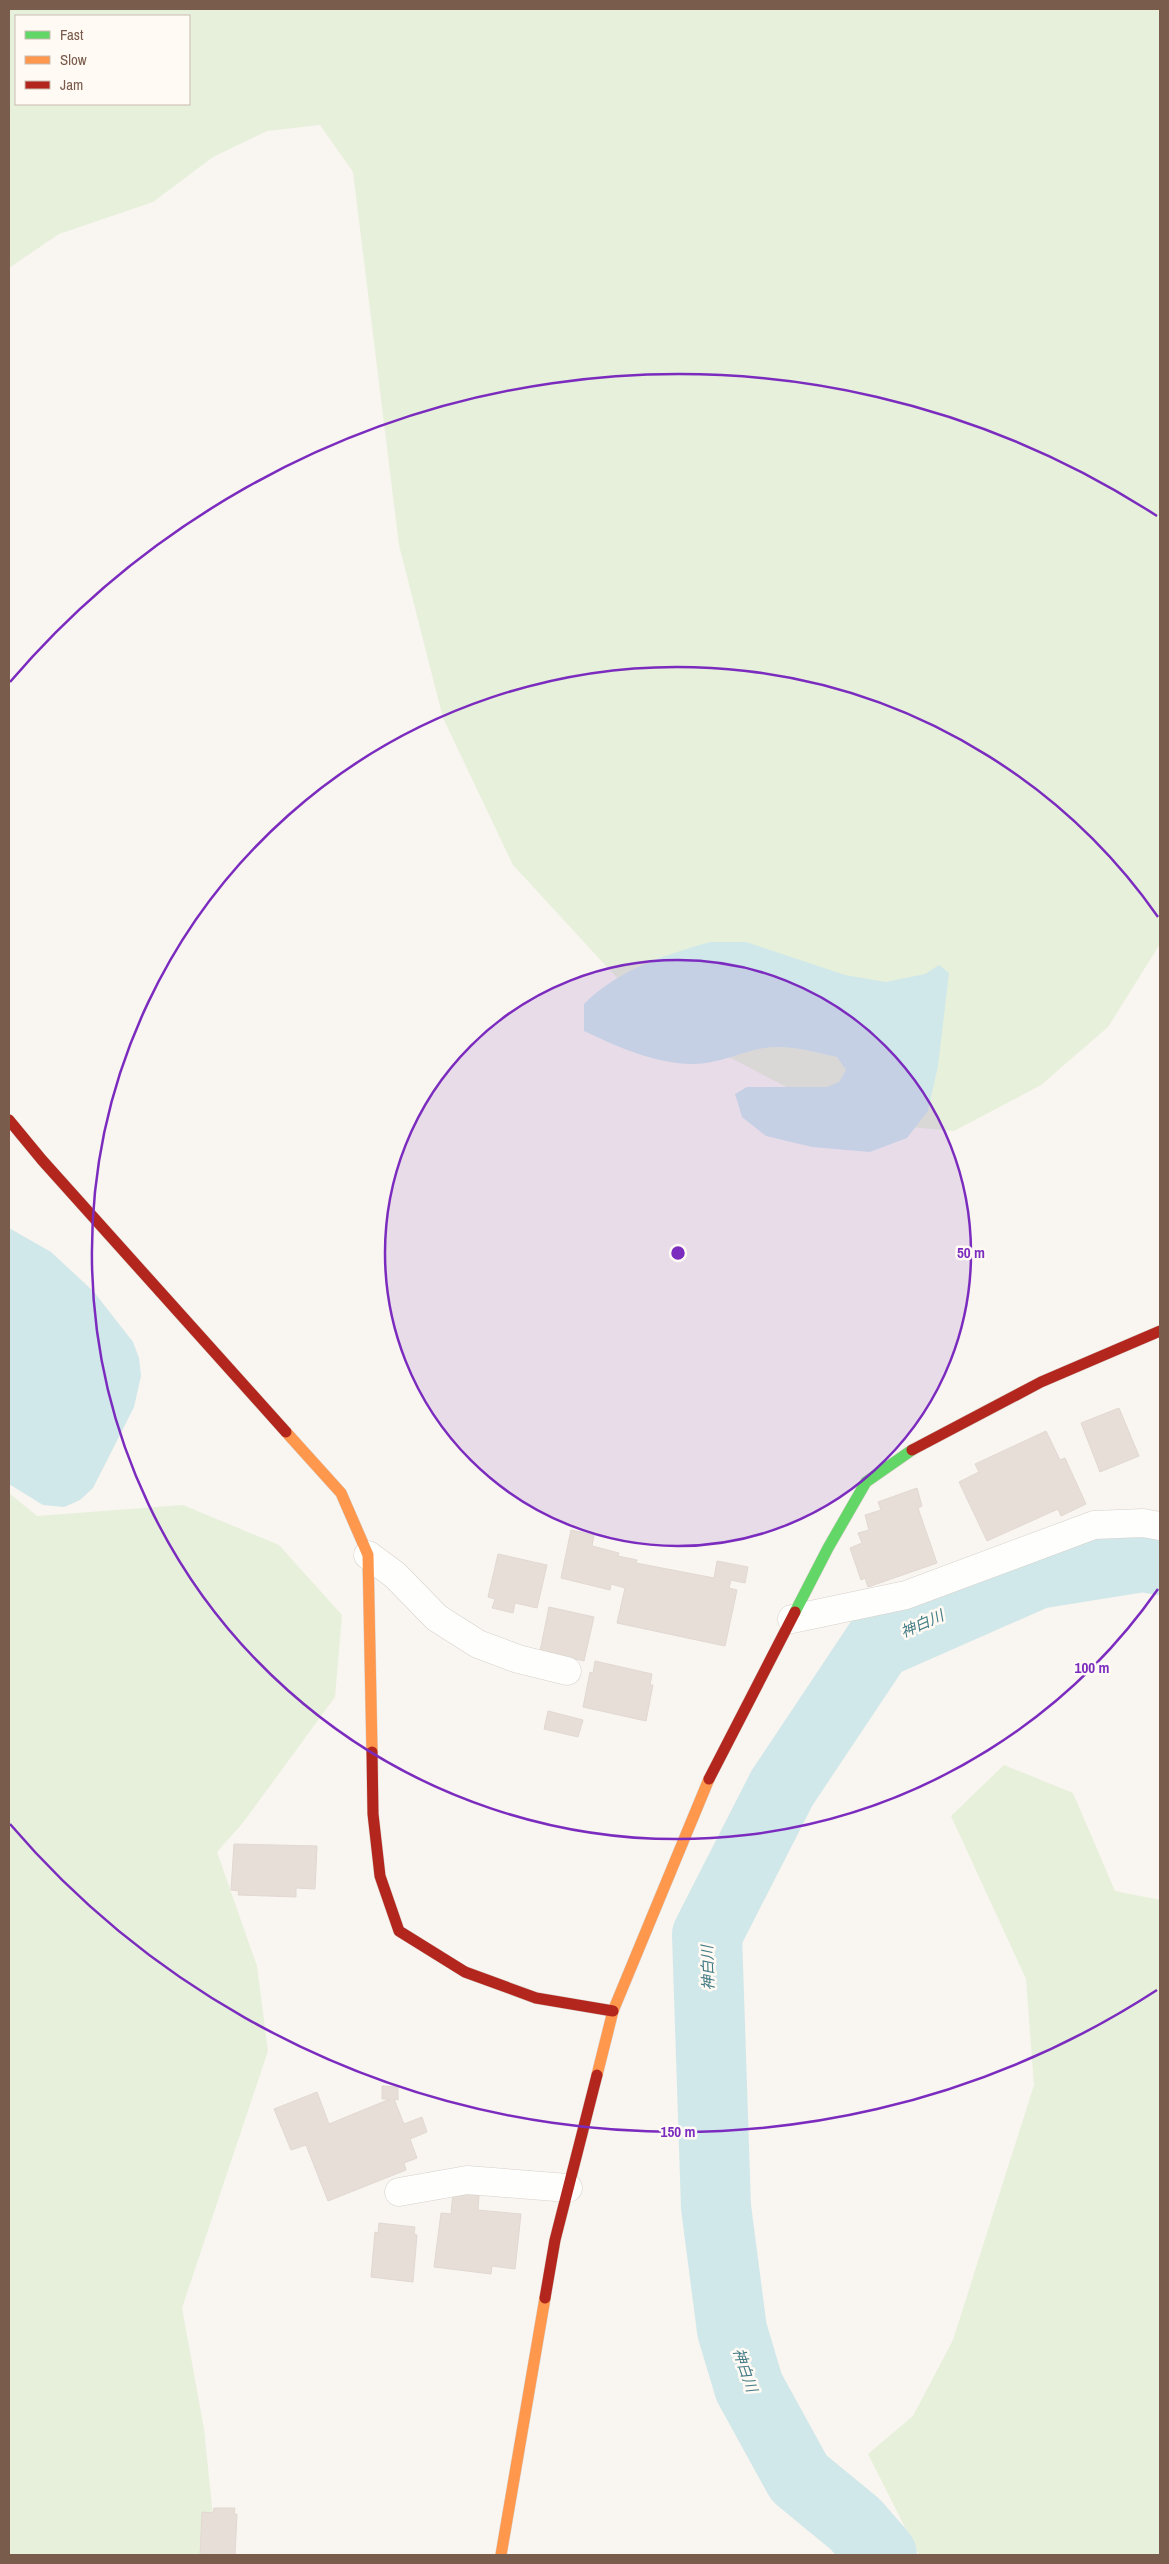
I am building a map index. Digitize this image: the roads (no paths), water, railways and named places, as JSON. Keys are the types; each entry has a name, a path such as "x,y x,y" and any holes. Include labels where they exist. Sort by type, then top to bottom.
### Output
{"street":[{"path":"9,1120 42,1160 342,1493 368,1555 373,1814 380,1876 399,1931 465,1972 536,1998 613,2011"},
{"path":"501,2555 555,2240 613,2011 705,1788 828,1548 866,1482 911,1450 1041,1382 1160,1331"},
{"path":"792,1619 906,1595 1094,1525 1143,1523 1160,1526"},
{"path":"368,1555 395,1575 437,1618 478,1644 518,1659 567,1671"},
{"path":"399,2192 467,2180 568,2188"}],"water":[{"path":"710,942 746,942 845,975 886,982 925,974 939,965 949,973 938,1066 928,1111 907,1138 870,1152 812,1147 766,1136 742,1117 735,1094 747,1087 827,1087 839,1082 846,1070 837,1057 801,1049 773,1047 712,1062 679,1063 637,1054 584,1031 584,1004 597,992 642,965"},
{"path":"9,1228 51,1252 94,1292 133,1342 139,1358 141,1376 134,1407 93,1488 80,1500 64,1507 43,1505 9,1484"}],"waterway":[{"name":"神白川","path":"882,2555 855,2524 799,2478 749,2387 732,2330 716,2207 707,1935 782,1788 878,1644 1037,1574 1143,1557 1160,1560"}]}
